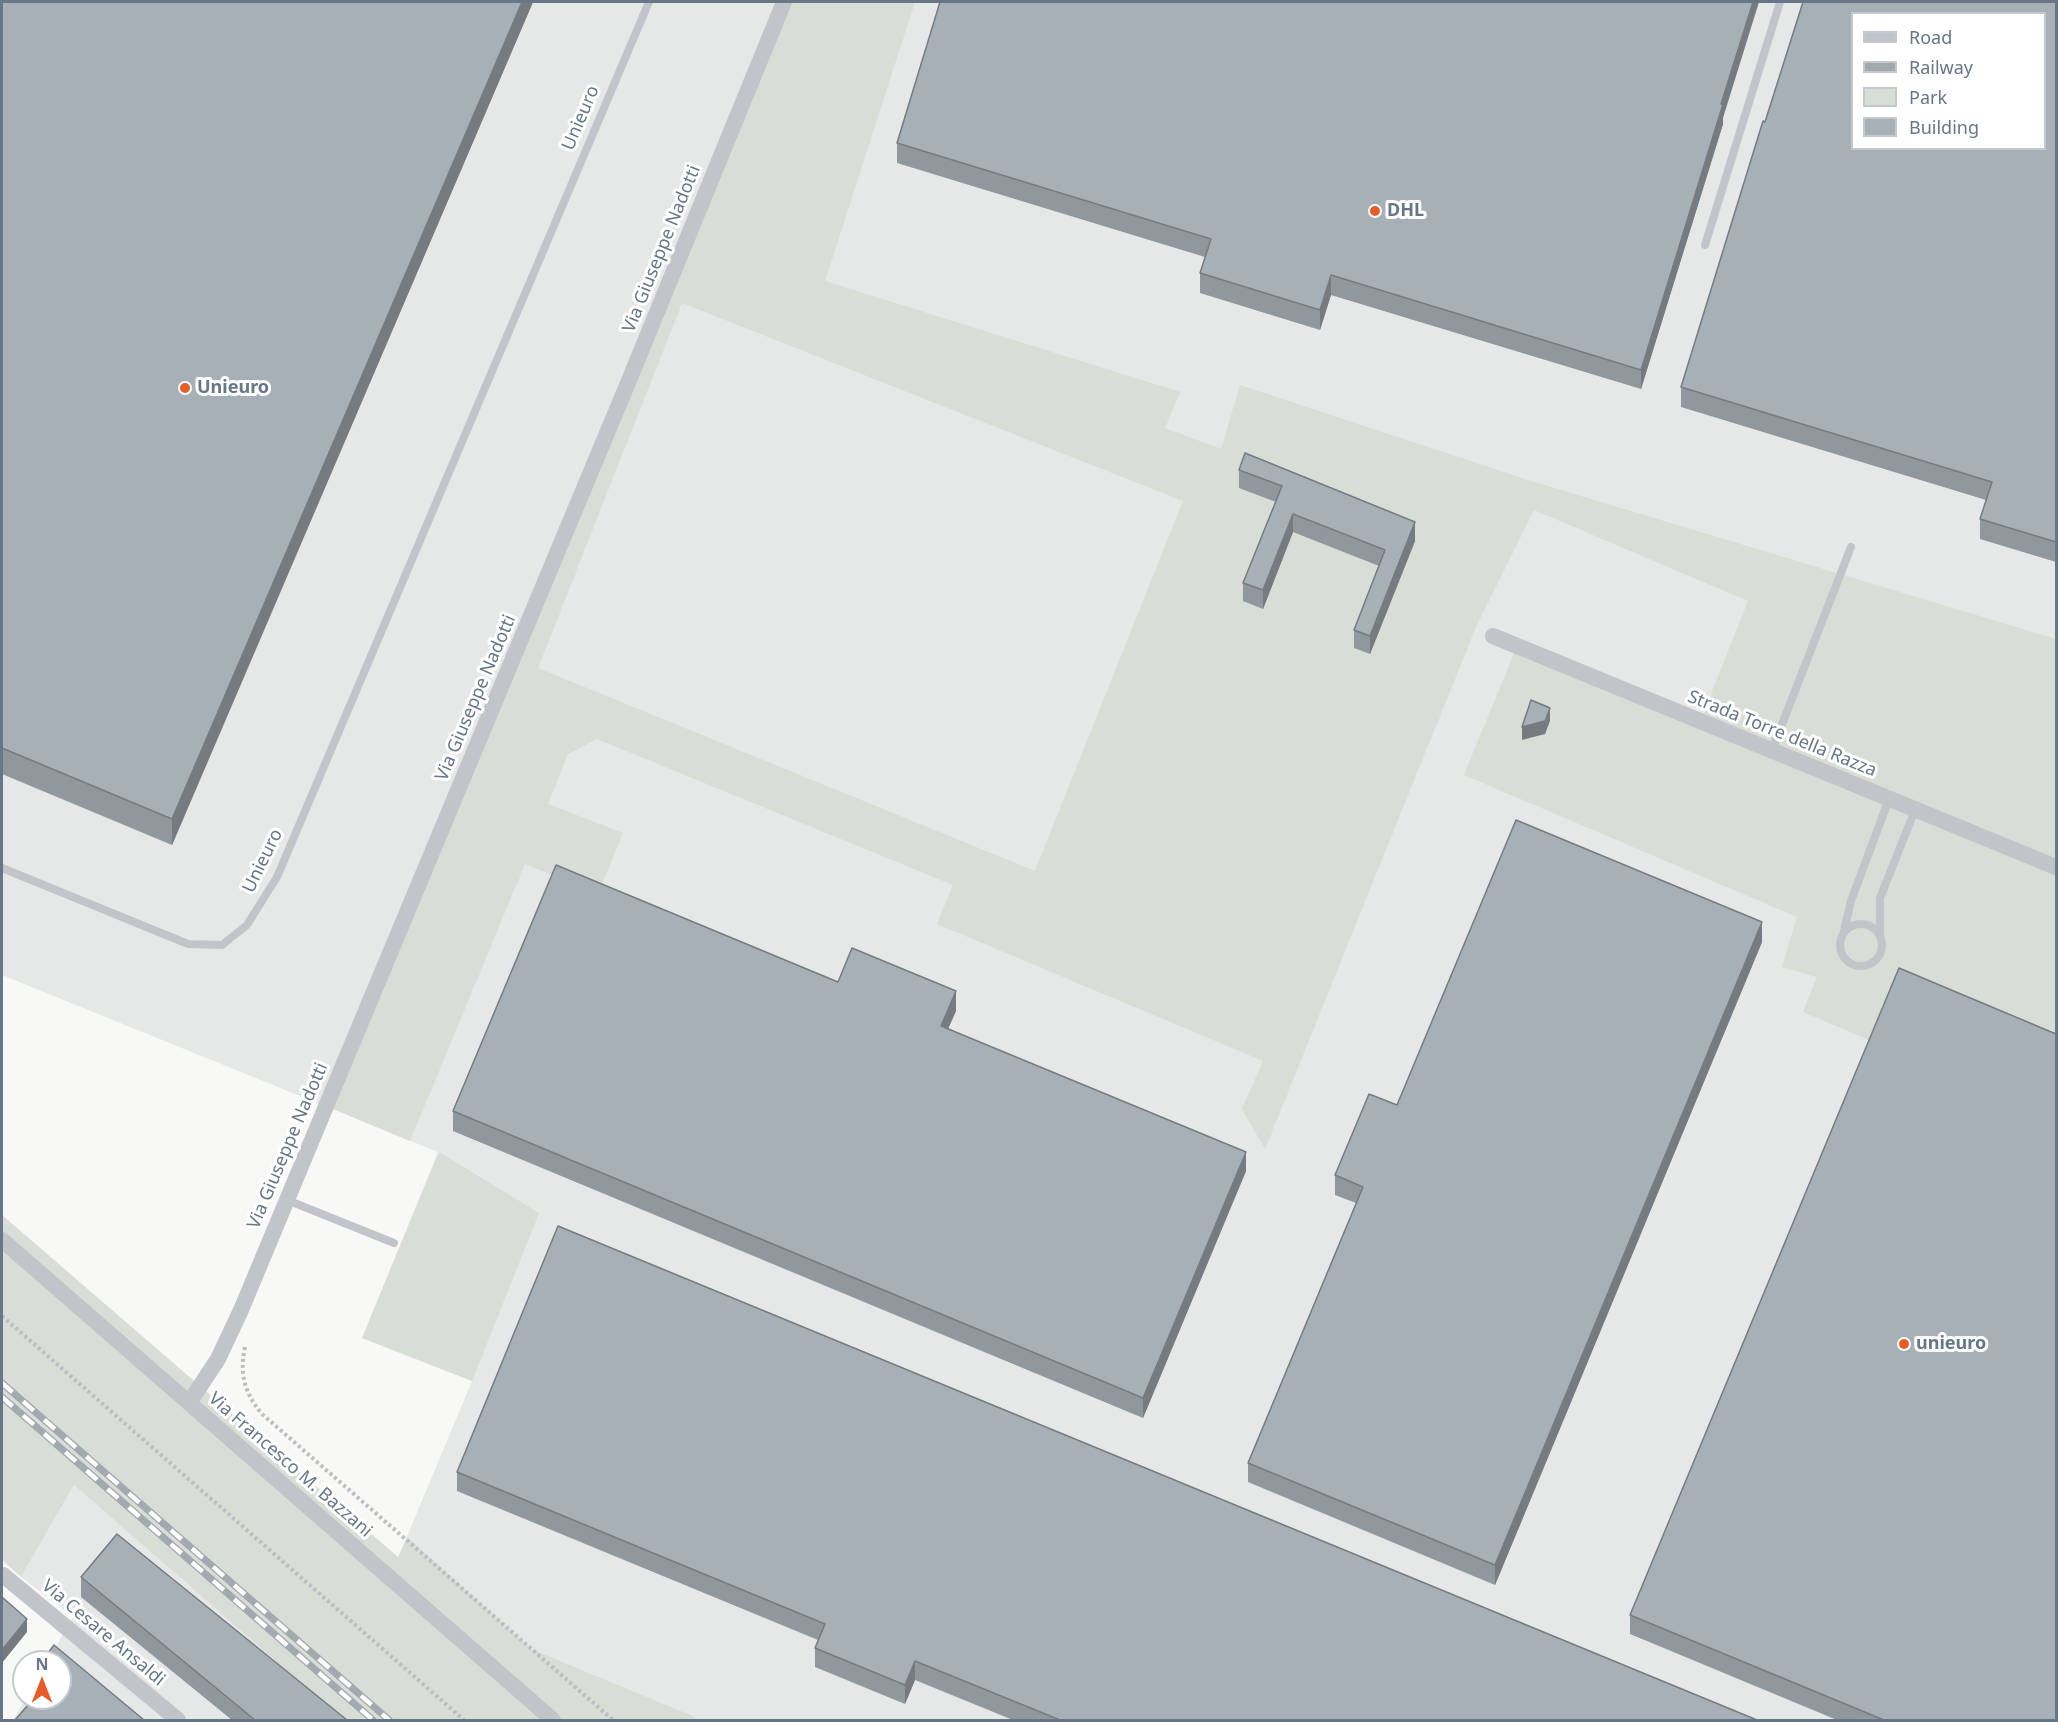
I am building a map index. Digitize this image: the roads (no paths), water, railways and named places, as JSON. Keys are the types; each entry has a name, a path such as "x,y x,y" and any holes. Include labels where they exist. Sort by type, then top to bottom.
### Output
{"street":[{"name":"Via Giuseppe Nadotti","path":"189,1402 218,1359 287,1200 635,367 784,2"},
{"name":"Strada Torre della Razza","path":"1493,636 2056,867"},
{"name":"Via Francesco M. Bazzani","path":"2,1239 553,1720"},
{"name":"Via Cesare Ansaldi","path":"2,1576 178,1720"}],"lane":[{"name":"Unieuro","path":"2,868 188,944 222,945 247,925 277,877 649,2"},
{"path":"1705,245 1780,2"},
{"path":"1772,750 1851,548"},
{"path":"1889,799 1851,901 1839,943 1840,950 1847,961 1860,966 1867,965 1878,957 1882,943 1880,898 1915,810"},
{"path":"1844,931 1850,926 1863,924 1870,926 1880,936"},
{"path":"287,1200 394,1243"}],"railway":[{"path":"2,1383 389,1720"},
{"path":"2,1397 373,1720"}],"place":[{"name":"DHL","path":"1375,211"},
{"name":"Unieuro","path":"185,388"},
{"name":"unieuro","path":"1904,1344"}]}
